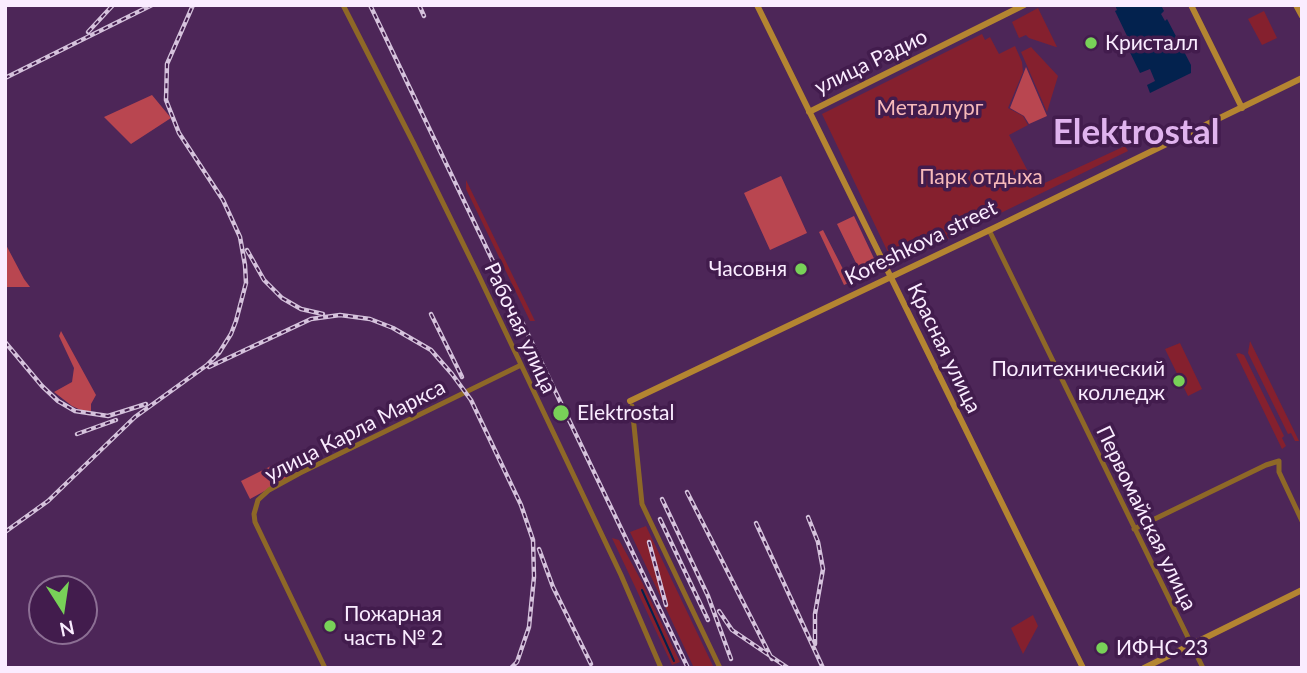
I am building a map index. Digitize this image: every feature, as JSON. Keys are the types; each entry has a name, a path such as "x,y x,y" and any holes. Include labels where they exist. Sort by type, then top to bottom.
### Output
{"main road":[{"name":"Красная улица","path":"757,5 1083,668"},
{"name":"улица Радио","path":"809,112 1024,5"},
{"path":"1191,5 1242,108"},
{"path":"1296,5 1302,16"},
{"name":"Koreshkova street","path":"631,404 1302,78"},
{"path":"1144,668 1302,590"}],"street":[{"name":"Рабочая улица","path":"342,5 414,144 621,575 661,668"},
{"name":"Первомайская улица","path":"989,230 1203,668"},
{"name":"улица Карла Маркса","path":"325,668 257,527 254,514 258,500 269,490 300,473 519,366"},
{"path":"631,404 642,504 720,668"},
{"path":"1134,529 1279,461 1279,472 1302,521"}],"green space":[{"path":"1038,8 1057,47 1026,35 1019,38 1012,22"},
{"path":"1264,11 1277,38 1262,45 1248,19"},
{"path":"982,34 985,40 990,37 999,54 1015,46 1022,62 1023,72 1008,108 1023,116 1028,125 1009,135 1036,187 1125,146 1128,151 894,265 822,114"},
{"path":"1031,47 1058,76 1047,112 1021,52"},
{"path":"466,180 535,321 530,321 466,189"},
{"path":"1250,341 1299,441 1295,441 1291,433 1288,434 1248,353"},
{"path":"1180,343 1202,389 1188,396 1165,349"},
{"path":"1236,354 1244,355 1284,436 1282,438 1286,446 1282,449"},
{"path":"646,526 714,668 694,668 630,532"},
{"path":"612,538 619,540 680,662 672,665"},
{"path":"1033,615 1038,626 1023,654 1011,628"}],"shaded area":[{"path":"1026,67 1047,116 1029,124 1024,116 1010,108"},
{"path":"152,95 171,118 131,144 104,117"},
{"path":"781,176 807,233 770,250 744,193"},
{"path":"854,216 879,269 844,285 819,232 823,230 844,271 857,265 837,224"},
{"path":"5,243 24,279 30,287 5,287"},
{"path":"61,331 96,395 91,404 91,412 72,406 54,392 72,382 74,368 59,336"},
{"path":"285,459 294,475 250,499 241,481"}],"water":[{"path":"1115,5 1161,5 1164,11 1161,14 1165,21 1167,19 1191,65 1191,73 1150,93 1147,85 1155,81 1150,69 1140,73 1124,40 1128,38 1115,11"}],"waterway":[{"path":"642,590 674,661"}],"railway":[{"path":"88,32 113,5"},
{"path":"5,78 152,5"},
{"path":"5,532 48,501 135,417 207,365 219,353 236,321 246,283 240,237 223,200 179,133 166,100 167,64 193,5"},
{"path":"370,5 688,668"},
{"path":"419,5 424,16"},
{"path":"247,250 264,280 282,298 301,309 323,314"},
{"path":"431,314 462,377"},
{"path":"209,367 311,319 340,315 370,319 393,328 431,350 471,400 521,505 533,540 534,577 529,627 517,662 511,668"},
{"path":"5,342 42,386 58,401 75,411 108,416 146,404"},
{"path":"77,434 116,420"},
{"path":"687,492 772,659"},
{"path":"662,499 708,596 731,659"},
{"path":"808,517 818,542 823,569 815,614 815,644"},
{"path":"660,519 708,620"},
{"path":"756,523 823,668"},
{"path":"649,542 666,605"},
{"path":"539,549 553,587 591,664"},
{"path":"719,611 732,630 788,668"}],"place":[{"name":"Кристалл","path":"1091,43"},
{"name":"Часовня","path":"801,269"},
{"name":"Политехнический колледж","path":"1179,381"},
{"name":"Elektrostal","path":"561,413"},
{"name":"Пожарная часть № 2","path":"330,626"},
{"name":"ИФНС 23","path":"1102,648"}],"district":[{"name":"Elektrostal","path":"1136,133"}],"park label":[{"name":"Металлург","path":"930,108"},
{"name":"Парк отдыха","path":"981,177"}]}
